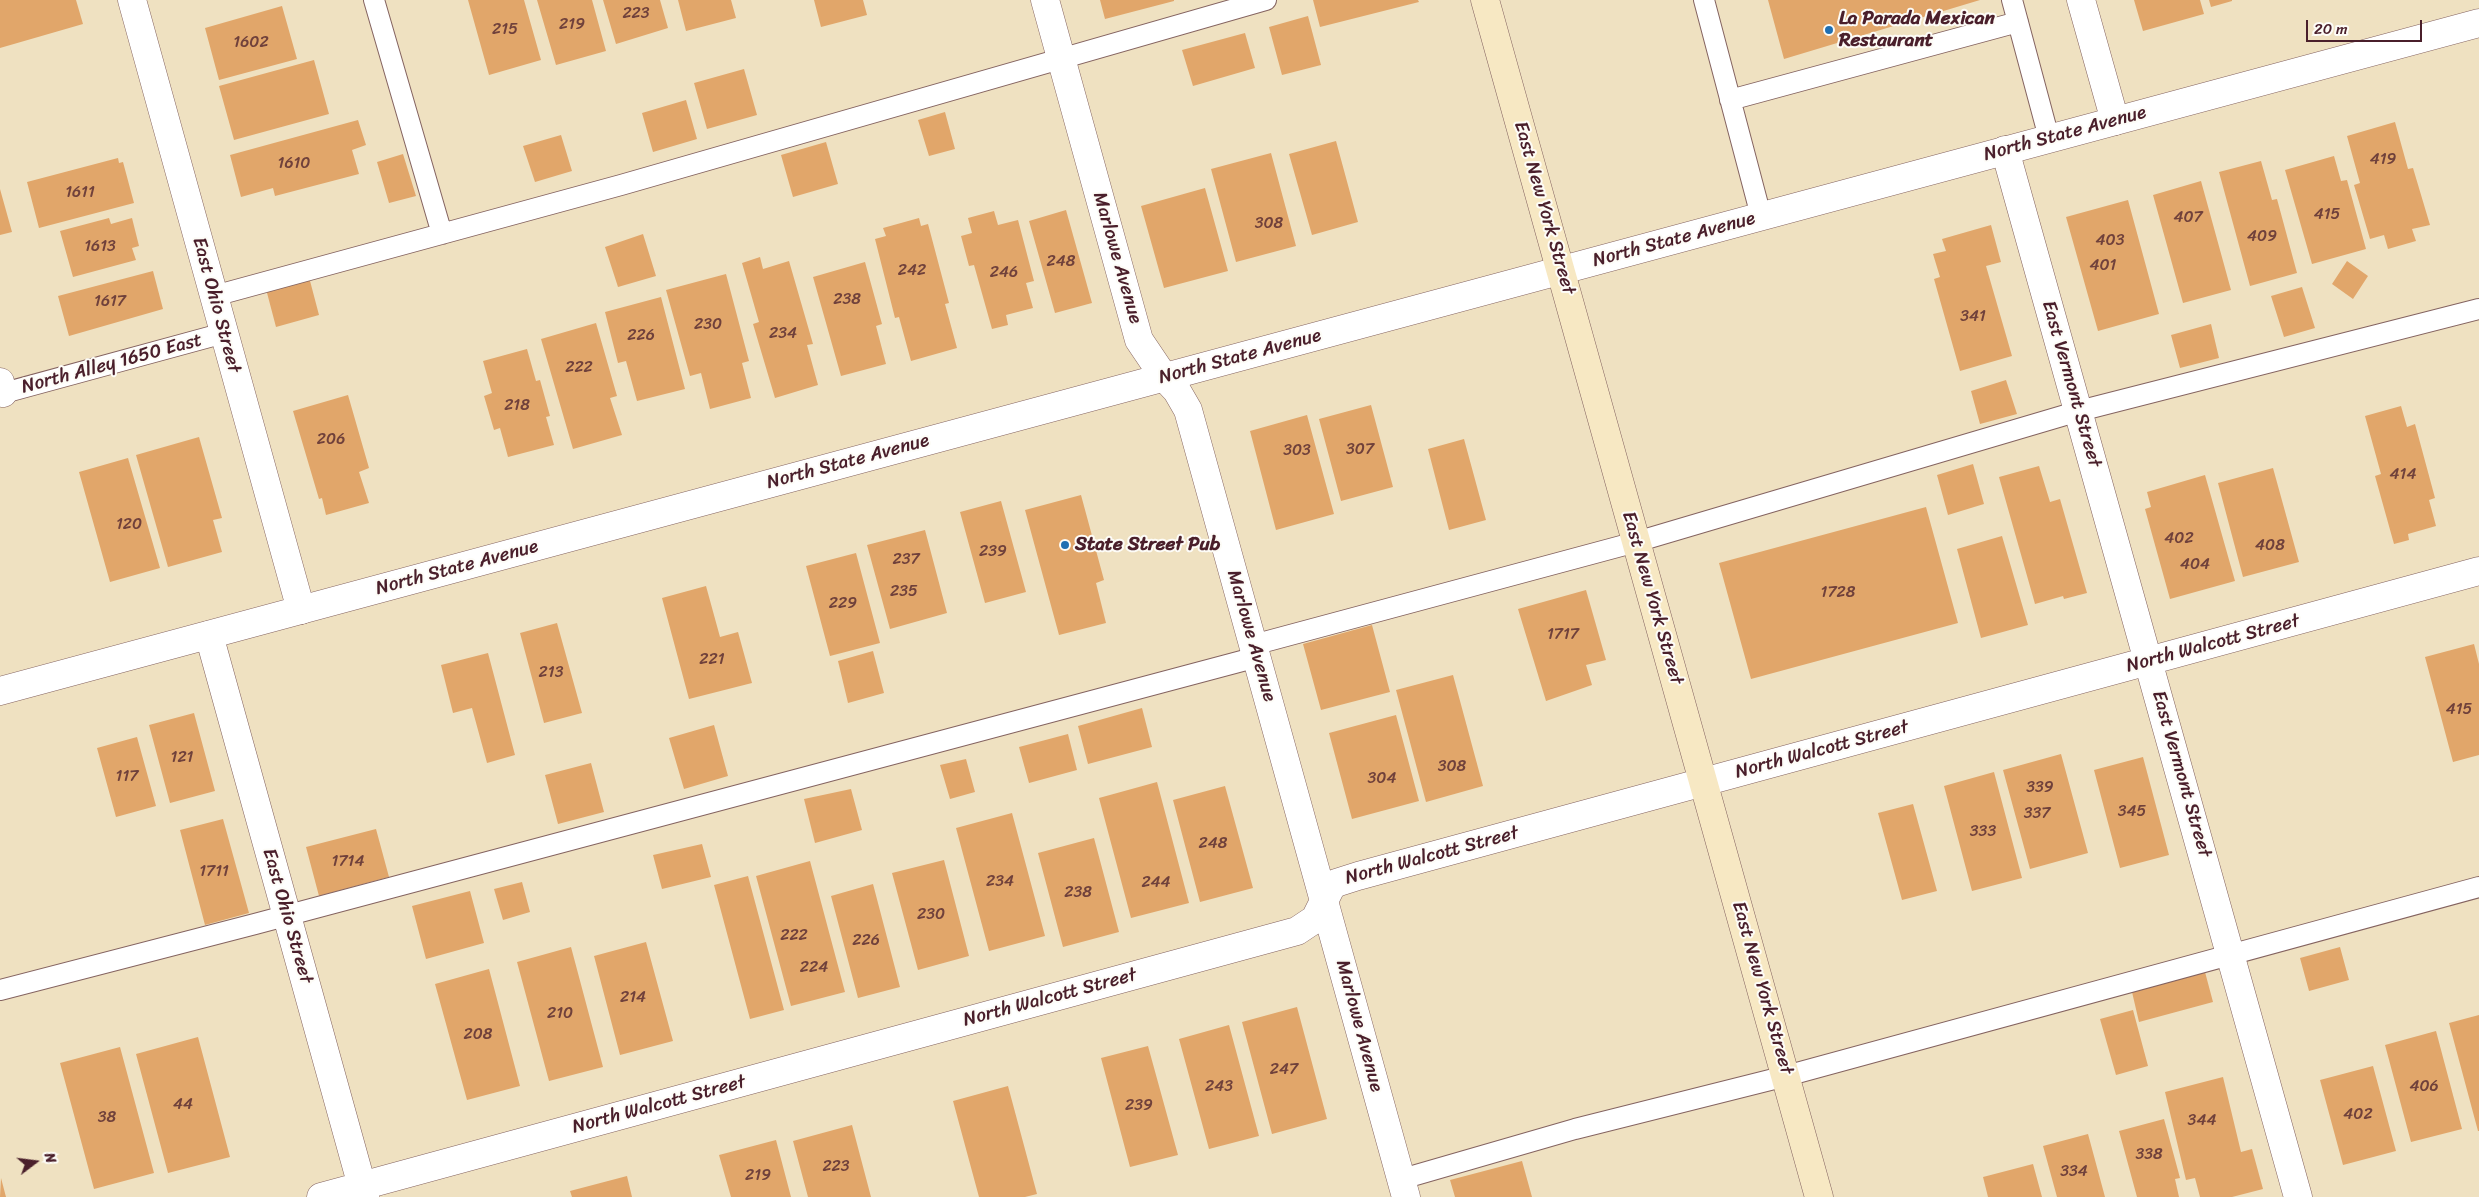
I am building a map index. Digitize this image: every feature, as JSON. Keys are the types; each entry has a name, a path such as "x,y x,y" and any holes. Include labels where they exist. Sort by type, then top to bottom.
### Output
{"main road":[{"name":"East New York Street","path":"1485,0 1819,1197"}],"street":[{"name":"East Ohio Street","path":"133,0 301,610"},
{"name":"Marlowe Avenue","path":"1045,0 1140,340 1164,377 1172,383 1188,410 1404,1188"},
{"path":"2081,0 2114,121"},
{"name":"North State Avenue","path":"0,691 2479,23"},
{"name":"East Vermont Street","path":"2005,150 2298,1197"},
{"name":"North Walcott Street","path":"321,1197 364,1191 1297,931 1315,919 1331,887 1336,883 1358,876 2479,571"},
{"name":"East Ohio Street","path":"209,635 364,1191"}],"lane":[{"path":"374,0 442,234"},
{"path":"214,296 621,185 1266,0"},
{"path":"1704,0 1761,216"},
{"path":"2012,0 2049,138"},
{"path":"1730,100 2018,22"},
{"path":"0,990 288,916 1255,651 1636,542 2079,411 2479,309"},
{"name":"North Alley 1650 East","path":"1,390 224,333"},
{"path":"1404,1188 1575,1129 1786,1076 2479,887"}],"building":[{"path":"0,0 76,0 83,24 0,48"},
{"path":"468,0 524,0 541,60 489,75"},
{"path":"537,0 592,0 606,51 556,65"},
{"path":"603,0 660,0 668,28 616,44"},
{"path":"678,0 731,0 736,18 686,31"},
{"path":"814,0 863,0 867,15 821,27"},
{"path":"1100,0 1174,0 1174,1 1105,19"},
{"path":"1313,0 1418,0 1419,2 1320,27"},
{"name":"La Parada Mexican Restaurant","path":"1768,0 1980,0 1784,59"},
{"path":"2134,0 2200,0 2204,14 2143,31"},
{"path":"2209,0 2232,0 2232,1 2211,7"},
{"path":"282,6 297,59 219,80 205,28"},
{"path":"1308,16 1321,65 1282,75 1269,27"},
{"path":"1245,33 1255,68 1193,86 1182,50"},
{"path":"314,60 329,114 234,140 219,86"},
{"path":"744,69 757,115 707,129 694,83"},
{"path":"686,100 697,139 653,152 642,113"},
{"path":"945,112 955,149 929,156 918,120"},
{"path":"358,120 366,145 352,150 359,174 275,196 273,188 241,197 230,155"},
{"path":"2395,122 2408,169 2413,168 2430,225 2412,229 2416,241 2388,249 2384,235 2370,239 2354,185 2360,183 2347,136"},
{"path":"561,135 572,171 535,182 523,146"},
{"path":"1336,141 1358,222 1312,235 1289,154"},
{"path":"826,142 838,184 793,197 781,155"},
{"path":"1271,153 1296,246 1236,262 1211,169"},
{"path":"403,154 416,196 389,203 377,162"},
{"path":"2334,156 2341,181 2347,180 2366,249 2312,264 2285,170"},
{"path":"118,158 119,163 123,162 134,203 39,228 27,182"},
{"path":"2261,161 2272,200 2277,199 2297,273 2250,286 2219,172"},
{"path":"2201,181 2231,290 2183,303 2153,195"},
{"path":"1205,188 1228,271 1164,288 1141,206"},
{"path":"0,189 12,232 0,235"},
{"path":"2128,200 2159,314 2098,331 2066,217"},
{"path":"1066,210 1092,303 1055,313 1029,221"},
{"path":"994,211 998,225 1018,220 1034,281 1026,283 1033,308 1006,315 1008,325 992,329 974,265 969,266 961,236 972,233 968,218"},
{"path":"109,218 111,224 132,218 139,246 132,248 136,260 73,277 60,231"},
{"path":"919,218 921,226 928,224 949,303 945,304 957,348 911,361 899,317 895,318 875,239 886,236 883,228"},
{"path":"1991,225 2001,262 1986,266 2012,356 1960,371 1934,279 1940,277 1933,254 1946,251 1942,239"},
{"path":"643,234 656,276 618,287 605,247"},
{"path":"760,257 763,269 789,261 813,344 807,345 818,385 775,398 753,324 759,322 742,263"},
{"path":"2347,261 2368,276 2353,299 2332,284"},
{"path":"865,262 882,324 876,326 886,364 841,376 813,277"},
{"path":"153,271 163,309 69,336 58,296"},
{"path":"726,274 749,361 742,363 751,398 710,409 701,373 690,376 666,290"},
{"path":"309,277 319,315 276,327 266,289"},
{"path":"2302,287 2315,328 2284,337 2271,296"},
{"path":"661,297 685,389 637,401 626,361 618,363 605,312"},
{"path":"596,323 617,396 610,398 622,435 573,449 541,339"},
{"path":"2211,324 2219,358 2180,368 2171,335"},
{"path":"527,349 536,381 540,380 550,416 546,417 554,445 508,457 500,428 494,430 484,396 492,393 483,361"},
{"path":"2006,380 2017,414 1980,424 1971,391"},
{"path":"348,395 369,468 359,472 369,503 326,515 322,498 319,499 293,411"},
{"path":"1371,405 1393,487 1341,501 1319,419"},
{"path":"2401,406 2407,427 2415,424 2435,498 2429,500 2436,526 2408,534 2409,540 2394,544 2375,476 2381,474 2365,416"},
{"path":"1307,415 1334,514 1276,530 1250,431"},
{"path":"199,437 222,518 213,520 222,552 168,567 136,455"},
{"path":"1464,439 1486,520 1449,530 1428,449"},
{"path":"128,458 160,568 110,582 79,472"},
{"path":"1973,464 1984,504 1948,515 1937,475"},
{"path":"2039,466 2050,502 2060,499 2087,593 2064,599 2063,596 2035,604 1999,477"},
{"path":"2273,468 2299,562 2243,577 2218,483"},
{"path":"2205,475 2235,581 2170,599 2145,509 2151,507 2147,492"},
{"name":"State Street Pub","path":"1081,495 1104,580 1096,583 1106,623 1059,635 1025,510"},
{"path":"1001,501 1026,592 985,603 960,512"},
{"path":"1926,507 1958,623 1751,679 1719,563"},
{"path":"925,530 947,613 890,629 867,545"},
{"path":"2002,536 2028,625 1981,638 1957,549"},
{"path":"856,553 880,643 830,656 806,566"},
{"path":"706,586 720,637 738,632 752,683 689,699 662,598"},
{"path":"1586,590 1606,660 1586,665 1592,685 1546,701 1518,609"},
{"path":"557,623 582,713 544,723 520,633"},
{"path":"1372,625 1390,692 1321,710 1303,644"},
{"path":"2474,644 2479,664 2479,755 2453,762 2425,657"},
{"path":"873,651 884,693 848,703 838,661"},
{"path":"488,653 515,755 487,763 472,708 453,713 441,665"},
{"path":"1453,675 1483,786 1426,802 1396,690"},
{"path":"1142,708 1152,747 1088,764 1078,726"},
{"path":"194,713 215,791 170,803 149,725"},
{"path":"1396,715 1419,801 1352,819 1329,733"},
{"path":"714,725 728,776 684,789 669,738"},
{"path":"1068,734 1077,770 1029,783 1019,747"},
{"path":"137,737 156,806 116,817 97,748"},
{"path":"2061,754 2088,853 2030,869 2003,770"},
{"path":"2143,757 2169,855 2120,868 2094,770"},
{"path":"966,759 975,792 950,799 940,765"},
{"path":"591,763 604,812 558,824 545,775"},
{"path":"1994,772 2022,878 1972,891 1944,786"},
{"path":"1157,782 1189,903 1131,918 1099,798"},
{"path":"1225,786 1253,888 1200,902 1173,800"},
{"path":"851,789 862,830 815,843 804,799"},
{"path":"1913,804 1937,891 1902,900 1878,813"},
{"path":"1012,813 1045,936 989,951 956,828"},
{"path":"223,819 249,913 205,925 180,830"},
{"path":"376,829 389,877 319,896 306,847"},
{"path":"1094,838 1119,932 1063,947 1038,853"},
{"path":"702,844 711,877 662,889 653,855"},
{"path":"944,860 969,956 918,970 892,873"},
{"path":"810,861 845,992 791,1006 756,876"},
{"path":"748,876 784,1010 750,1019 714,885"},
{"path":"522,882 530,912 503,920 494,889"},
{"path":"873,884 900,987 858,998 831,896"},
{"path":"470,891 484,943 426,959 412,906"},
{"path":"646,942 673,1041 620,1055 594,956"},
{"path":"571,947 603,1067 549,1081 517,962"},
{"path":"2340,947 2349,980 2309,991 2300,958"},
{"path":"489,969 520,1086 467,1100 435,984"},
{"path":"2205,972 2213,1002 2139,1022 2132,992"},
{"path":"1297,1007 1327,1119 1272,1134 1242,1022"},
{"path":"2133,1010 2148,1066 2116,1075 2100,1019"},
{"path":"2479,1015 2479,1131 2478,1131 2449,1023"},
{"path":"1229,1025 1259,1136 1209,1149 1179,1039"},
{"path":"2436,1031 2462,1129 2411,1142 2385,1045"},
{"path":"198,1037 230,1157 168,1173 136,1054"},
{"path":"1148,1046 1178,1155 1130,1167 1101,1058"},
{"path":"120,1047 154,1173 94,1189 60,1063"},
{"path":"2373,1066 2396,1151 2343,1165 2320,1080"},
{"path":"2223,1077 2241,1152 2252,1149 2263,1189 2232,1197 2200,1197 2195,1178 2186,1180 2165,1092"},
{"path":"1008,1086 1037,1194 1025,1197 979,1197 953,1101"},
{"path":"2164,1119 2180,1178 2175,1179 2179,1197 2137,1197 2119,1131"},
{"path":"852,1125 871,1197 808,1197 793,1141"},
{"path":"2088,1134 2105,1197 2057,1197 2043,1146"},
{"path":"776,1140 791,1197 731,1197 719,1155"},
{"path":"1522,1161 1532,1197 1455,1197 1450,1180"},
{"path":"2033,1164 2042,1197 1988,1197 1983,1177"},
{"path":"627,1176 632,1197 572,1197 570,1191"},
{"path":"1,1178 6,1197 0,1197"}],"place":[{"name":"La Parada Mexican Restaurant","path":"1829,30"},
{"name":"State Street Pub","path":"1065,545"}]}
